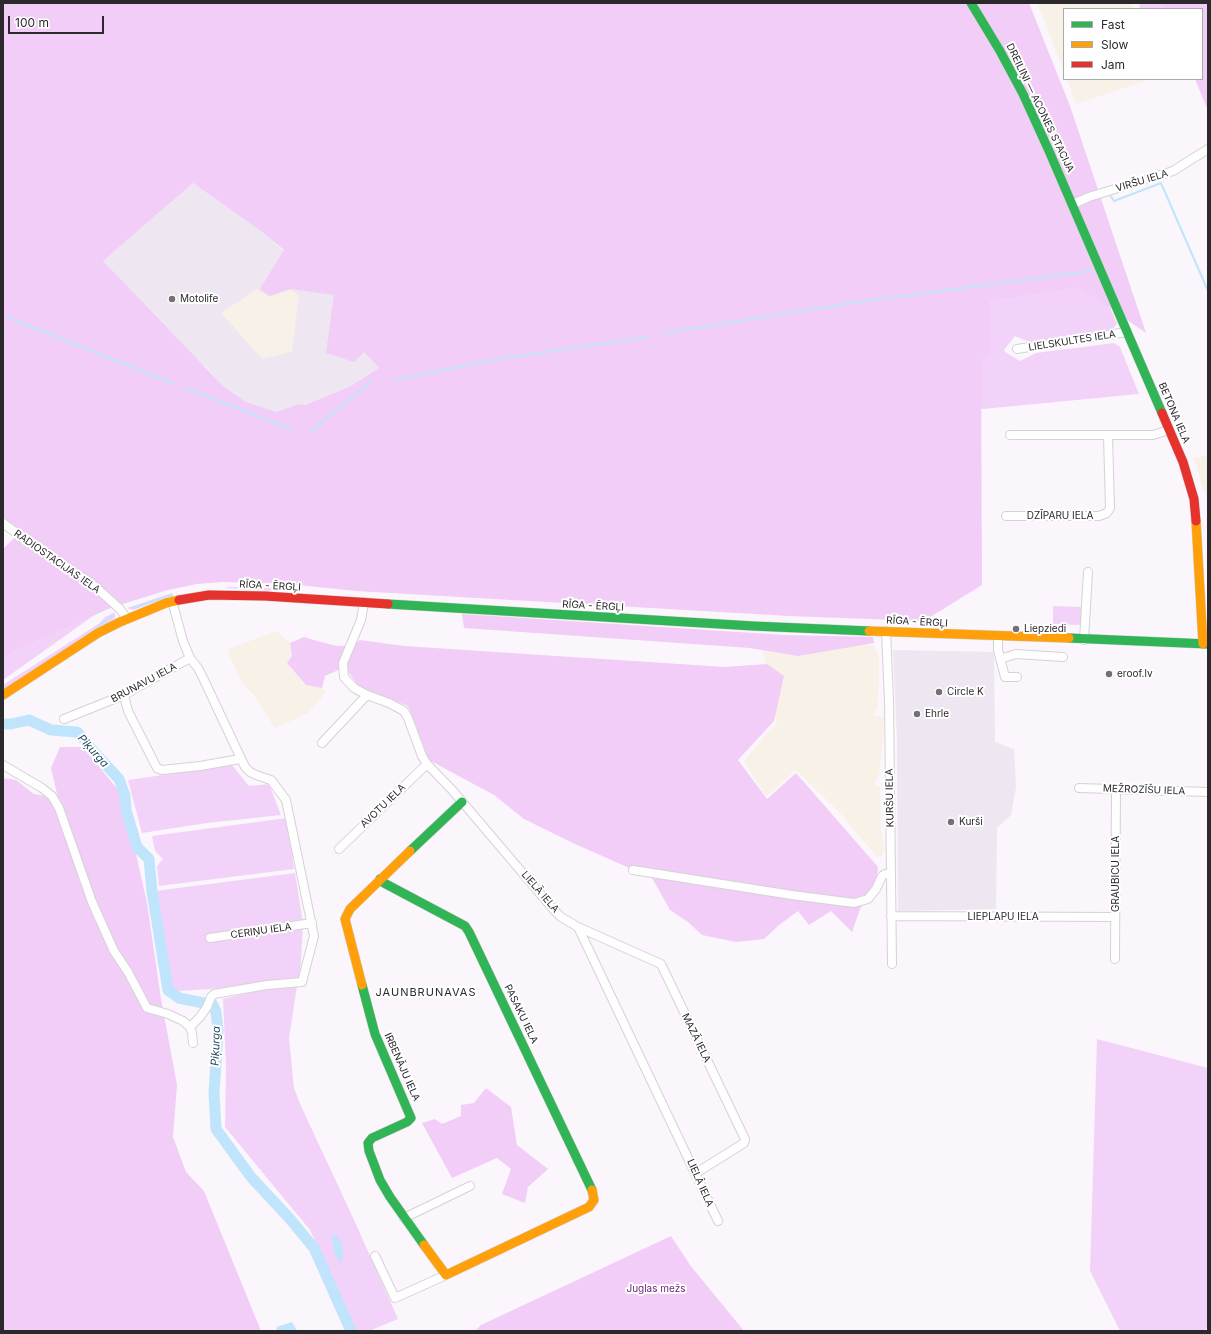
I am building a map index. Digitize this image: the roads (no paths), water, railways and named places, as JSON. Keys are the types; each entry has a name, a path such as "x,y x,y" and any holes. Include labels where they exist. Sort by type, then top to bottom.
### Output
{"main road":[{"name":"DREILIŅI — ACONES STACIJA","path":"971,3 992,37 1023,94 1073,204"},
{"name":"BETONA IELA","path":"1073,204 1126,332 1183,462 1194,499 1204,582 1206,644"},
{"name":"RĪGA - ĒRGĻI","path":"3,695 98,633 148,609 172,601 200,596 232,595 364,602 753,626 1206,644"},
{"name":"IRBENĀJU IELA","path":"446,1275 404,1218 380,1180 369,1151 368,1143 372,1138 407,1122 411,1118 375,1034 345,920 350,909 462,802"},
{"name":"PASAKU IELA","path":"380,879 384,883 465,926 594,1193 594,1200 589,1207 446,1275"}],"street":[{"name":"VIRŠU IELA","path":"1073,204 1089,197 1173,171 1208,149"},
{"name":"LIELSKULTES IELA","path":"1017,350 1126,332"},
{"path":"1010,435 1153,435 1169,430"},
{"name":"DZĪPARU IELA","path":"1006,516 1076,517 1099,516 1107,513 1110,508 1108,436"},
{"name":"RADIOSTACIJAS IELA","path":"3,523 28,542 91,583 120,609 127,619"},
{"path":"1084,640 1088,572"},
{"path":"172,601 190,658 198,668 204,680 240,759 250,772 271,780 286,800 314,936 302,982 267,985 214,994 200,1017 190,1027"},
{"name":"LIELĀ IELA","path":"364,602 362,620 344,663 344,677 354,688 404,711 422,756 427,764 462,802 554,910 561,917 578,927 718,1221"},
{"name":"KURŠU IELA","path":"886,632 889,700 892,964"},
{"path":"998,636 998,650 1005,677 1017,677"},
{"path":"1000,659 1016,654 1063,656"},
{"name":"BRUNAVU IELA","path":"64,719 124,695 190,658"},
{"path":"124,695 128,711 157,768 162,770 200,766 240,759"},
{"path":"322,743 367,695"},
{"name":"AVOTU IELA","path":"339,850 427,764"},
{"path":"3,765 42,788 52,796 59,808 92,902 114,951 128,972 148,1008 172,1015 183,1021 190,1027 193,1043"},
{"name":"MEŽROZĪŠU IELA","path":"1079,788 1208,792"},
{"name":"GRAUBICU IELA","path":"1114,959 1116,789"},
{"path":"632,870 715,884 854,903 868,899 876,889 882,876 885,874 890,874"},
{"name":"LIEPLAPU IELA","path":"891,916 1115,917"},
{"name":"CERIŅU IELA","path":"210,938 312,923"},
{"name":"MAZĀ IELA","path":"578,927 661,964 745,1139 744,1143 696,1173"},
{"path":"404,1218 470,1186"},
{"path":"375,1256 395,1298 446,1275"}],"water":[{"path":"332,1235 336,1235 344,1250 342,1253 343,1261 340,1263 334,1252 333,1242 331,1239"},
{"path":"292,1322 297,1331 276,1331 277,1327"}],"waterway":[{"path":"1110,195 1114,201 1161,183 1208,291"},
{"path":"664,333 871,300 1091,271"},
{"path":"7,317 172,383"},
{"path":"394,380 504,358 648,337"},
{"path":"310,432 371,381"},
{"path":"186,388 290,429"},
{"path":"133,608 172,595"},
{"path":"98,626 112,616"},
{"name":"Piķurga","path":"3,724 11,724 29,720 51,730 77,732 119,779 125,796 126,810 137,847 149,859 152,891 168,990 179,998 213,1005 216,1012 218,1031 214,1093 216,1129 251,1177 290,1219 314,1248 351,1331"}],"place":[{"name":"Motolife","path":"172,299"},
{"name":"Liepziedi","path":"1016,629"},
{"name":"eroof.lv","path":"1109,674"},
{"name":"Circle K","path":"939,692"},
{"name":"Ehrle","path":"917,714"},
{"name":"Kurši","path":"951,822"}],"district":[{"name":"JAUNBRUNAVAS","path":"426,993"}],"park label":[{"name":"Juglas mežs","path":"656,1289"}]}
